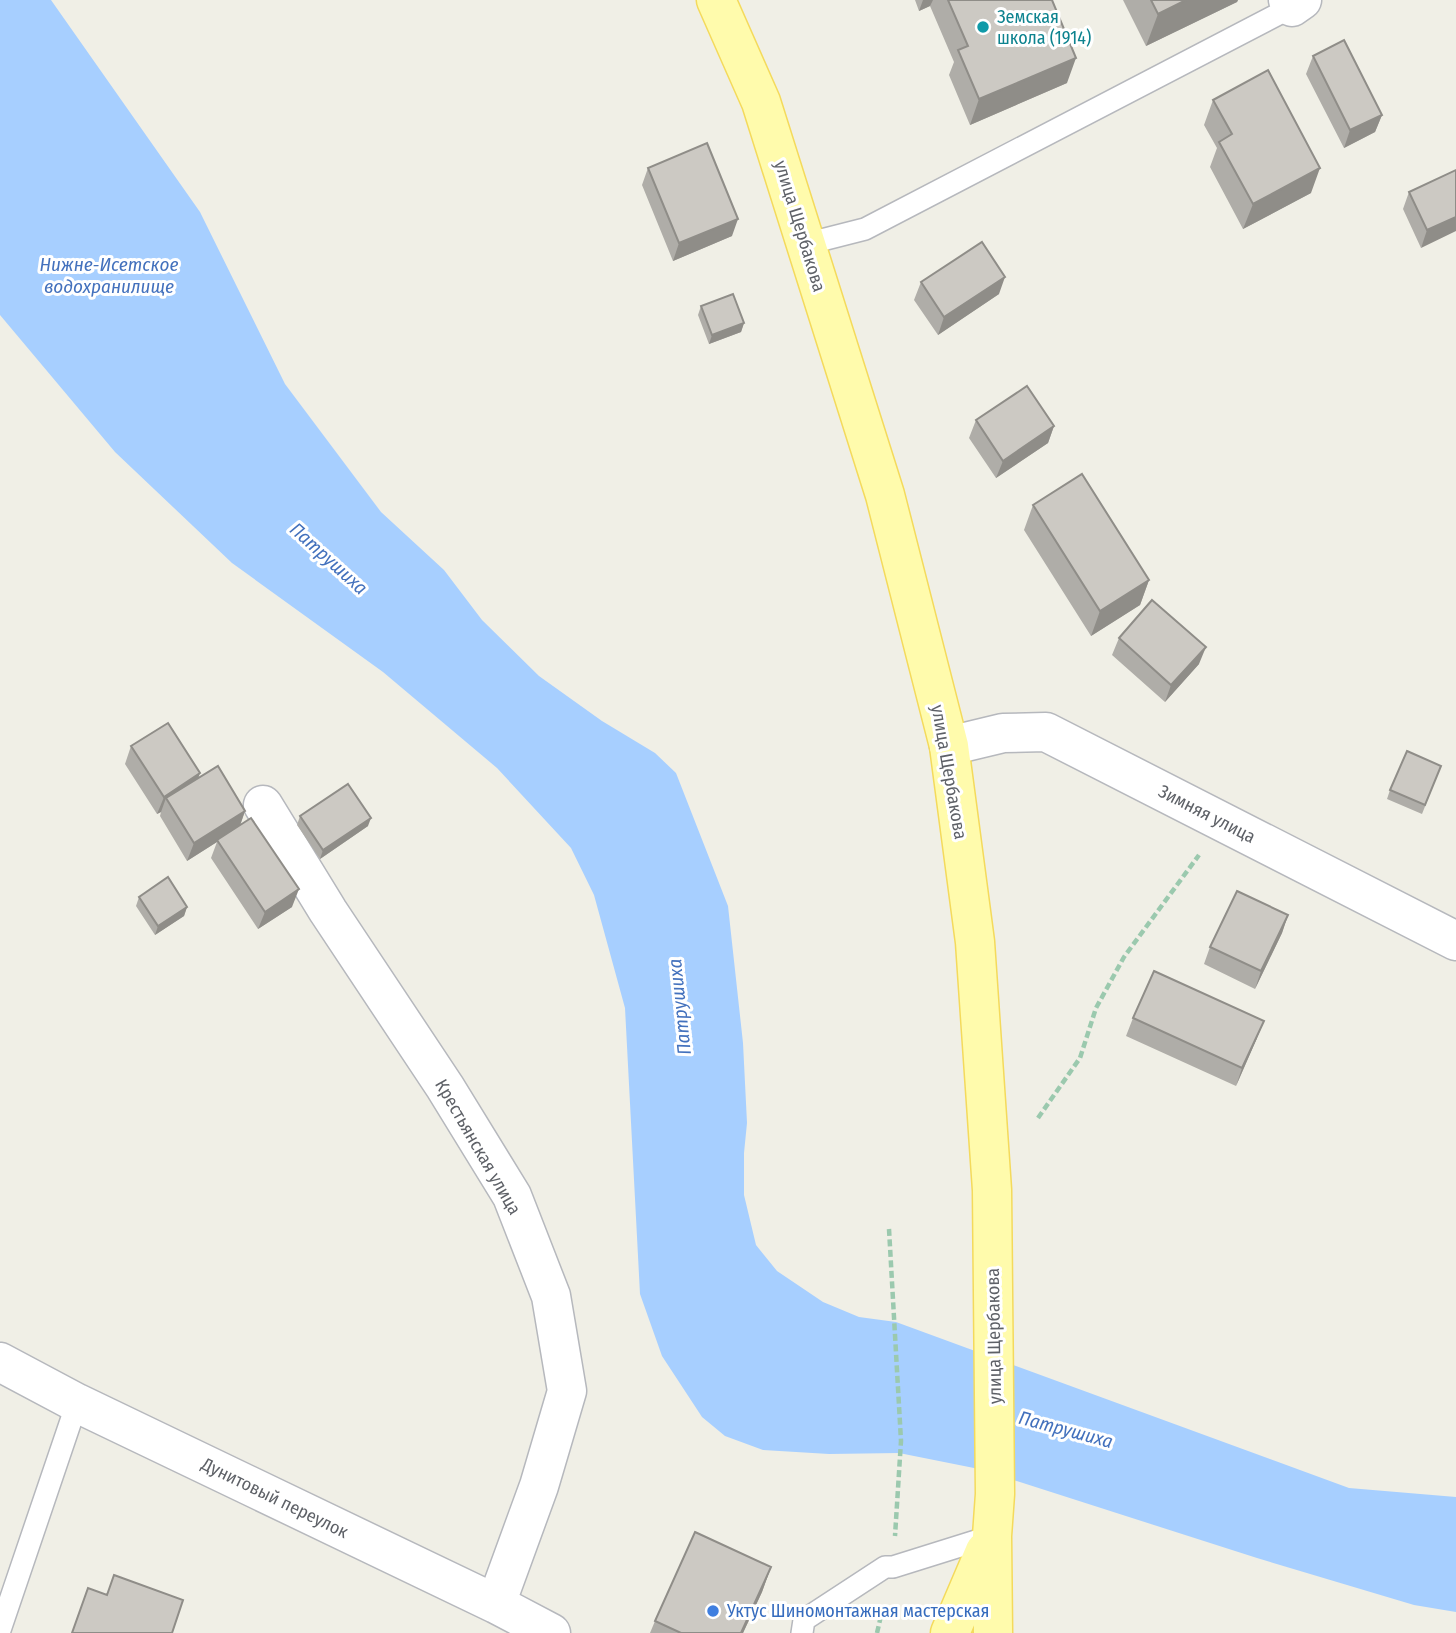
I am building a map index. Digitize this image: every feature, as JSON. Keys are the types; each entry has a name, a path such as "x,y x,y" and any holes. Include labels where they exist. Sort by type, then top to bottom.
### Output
{"main road":[{"name":"улица Щербакова","path":"716,0 761,102 806,244 884,495 948,746 975,942 992,1190 995,1494 992,1536 993,1633"},
{"name":"улица Щербакова","path":"950,1633 992,1536"}],"street":[{"name":"Зимняя улица","path":"948,746 1003,733 1046,732 1456,941"},
{"name":"Крестьянская улица","path":"263,805 328,911 445,1087 512,1196 551,1296 567,1391 540,1486 496,1604"},
{"name":"Дунитовый переулок","path":"0,1362 76,1403 496,1604 551,1633"}],"lane":[{"path":"806,244 865,229 1294,2"},
{"path":"0,1630 76,1403"},
{"path":"802,1633 804,1620 885,1567 893,1567 992,1536"}],"path":[{"path":"1038,1118 1080,1058 1096,1008 1124,957 1164,906 1196,858 1214,843 1245,834"},
{"path":"889,1230 901,1441"}],"water":[{"name":"Нижне-Исетское водохранилище","path":"0,0 51,0 200,212 285,384 381,512 444,570 482,620 539,676 602,721 655,753 676,773 728,906 743,1043 747,1123 744,1195 756,1245 777,1271 823,1302 859,1317 896,1322 1349,1488 1456,1497 1456,1612 1414,1605 1257,1558 979,1469 899,1453 829,1454 763,1450 725,1436 702,1417 662,1356 640,1294 625,1008 594,895 571,848 497,768 383,672 232,563 115,452 0,315"}],"building":[{"path":"948,0 1052,0 1076,58 979,99 958,50 968,46"},
{"path":"1151,0 1186,0 1158,14"},
{"path":"1344,40 1382,115 1350,130 1313,56"},
{"path":"1268,70 1320,168 1253,204 1219,142 1232,134 1213,100"},
{"path":"707,143 738,219 679,243 648,168"},
{"path":"1456,170 1456,217 1427,230 1409,192"},
{"path":"982,242 1005,277 944,317 921,282"},
{"path":"733,294 744,323 712,335 701,306"},
{"path":"1027,386 1054,426 1003,461 976,420"},
{"path":"1082,474 1149,580 1100,611 1033,505"},
{"path":"1152,600 1206,647 1171,685 1119,638"},
{"path":"168,723 200,773 164,797 131,746"},
{"path":"1407,751 1441,766 1425,805 1390,790"},
{"path":"218,766 245,811 194,843 166,798"},
{"path":"348,784 371,818 323,850 300,816"},
{"path":"251,818 299,889 265,912 217,840"},
{"path":"168,877 187,907 158,926 139,897"},
{"path":"1237,891 1288,915 1261,971 1210,947"},
{"path":"1154,971 1264,1021 1242,1068 1133,1018"},
{"path":"695,1532 771,1567 741,1633 681,1633 655,1621"},
{"path":"114,1575 183,1600 172,1633 72,1633 88,1588 107,1595"}],"place":[{"name":"Земская школа (1914)","path":"983,27"},
{"name":"Уктус Шиномонтажная мастерская","path":"713,1611"}],"water label":[{"name":"Патрушиха","path":"329,558"},
{"name":"Патрушиха","path":"679,1007"},
{"name":"Патрушиха","path":"1066,1429"}]}
